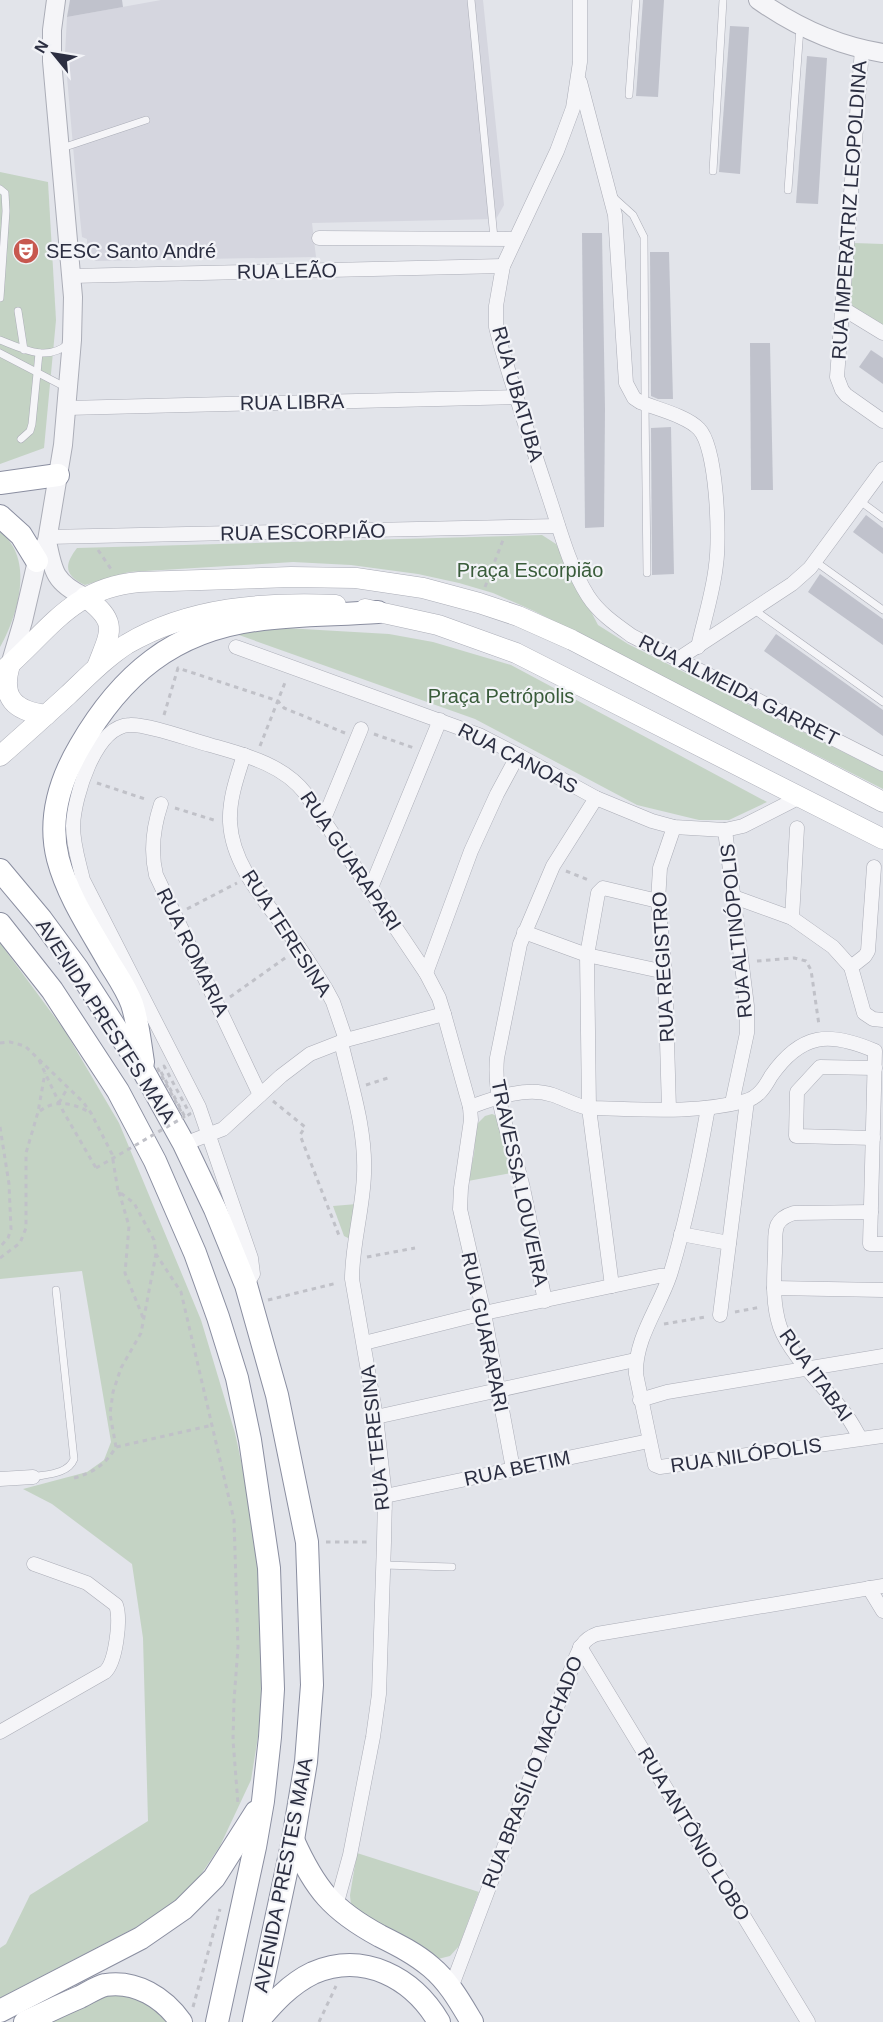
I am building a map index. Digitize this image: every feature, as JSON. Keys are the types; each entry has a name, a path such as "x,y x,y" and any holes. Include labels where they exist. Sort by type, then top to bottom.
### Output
{"highway":[{"path":"0,483 58,475"},
{"path":"0,516 21,535 37,561"},
{"path":"152,1071 132,1005 63,876 55,839 56,807 68,768 88,732 120,689 156,656 185,640 208,631 257,620 378,612"},
{"name":"AVENIDA PRESTES MAIA","path":"0,870 41,919 152,1071 215,1209 249,1295 277,1395 307,1542 312,1685 306,1762 293,1840 256,2022"},
{"name":"AVENIDA PRESTES MAIA","path":"0,924 52,990 117,1091 155,1161 195,1253 218,1317 234,1368 250,1440 269,1568 273,1689 263,1801 217,2022"},
{"path":"0,2011 141,1938 183,1909 214,1878 263,1801"},
{"path":"293,1840 311,1877 336,1906 360,1925 431,1966 451,1988 472,2022"},
{"path":"256,2022 275,2000 301,1980 325,1969 350,1966 380,1970 404,1982 416,1992 439,2022"},
{"path":"25,2022 104,1986 121,1984 153,1995 167,2005 181,2022"}],"main road":[{"path":"46,715 22,709 10,698 5,669 60,615 85,597 116,585 139,582 326,576 389,581 423,588 518,615 572,640 883,802"},
{"path":"85,597 100,608 109,623 109,633 97,667"},
{"path":"0,756 97,667 127,644 197,616 230,609 290,603 342,605 438,625 516,653 883,839"}],"street":[{"path":"5,669 23,621 37,561 47,539 67,408 72,340 71,276 51,46 56,0"},
{"name":"RUA UBATUBA","path":"580,0 579,77 573,108 566,129 503,266 496,306 496,327 558,526 577,575 588,596 600,610"},
{"path":"758,0 800,25 840,42 862,50 883,52"},
{"name":"RUA IMPERATRIZ LEOPOLDINA","path":"862,50 837,370 839,384 846,395 883,421"},
{"path":"579,77 615,215 624,374 629,390 634,398 645,400 692,423 706,439 712,462 717,526 716,566 698,647"},
{"path":"319,238 515,238"},
{"name":"RUA LEÃO","path":"71,276 503,266"},
{"path":"842,308 883,333"},
{"name":"RUA LIBRA","path":"67,408 516,397"},
{"path":"678,659 792,584 816,562 883,469"},
{"name":"RUA ESCORPIÃO","path":"47,539 558,526"},
{"path":"47,539 53,570 57,578 67,588 85,597"},
{"name":"RUA ALMEIDA GARRET","path":"600,610 632,636 883,764"},
{"name":"RUA CANOAS","path":"236,647 478,735 596,798 651,821 674,827 725,830 743,826 800,797"},
{"path":"370,890 440,720"},
{"name":"RUA GUARAPARI","path":"249,1295 252,1274 251,1258 199,1107 83,880 74,842 74,816 85,773 106,737 117,728 130,724 249,757 286,773 306,794 426,973 439,998 470,1107 471,1120 460,1209 484,1313 513,1469"},
{"path":"322,821 361,729"},
{"path":"426,973 471,851 497,794 519,755"},
{"name":"RUA TERESINA","path":"249,757 233,789 230,825 238,856 249,877 300,948 333,1002 344,1041 363,1139 363,1203 352,1260 352,1279 376,1417 385,1496 379,1694 350,1855 336,1906"},
{"name":"TRAVESSA LOUVEIRA","path":"545,1301 522,1183 499,1096 496,1075 497,1058 524,932 553,866 596,798"},
{"name":"RUA ROMARIA","path":"161,804 153,833 154,865 161,886 261,1093"},
{"name":"RUA REGISTRO","path":"669,1109 665,972 658,901 660,868 674,827"},
{"path":"792,918 797,828"},
{"name":"RUA ALTINÓPOLIS","path":"725,830 747,1006 747,1033 732,1103"},
{"path":"851,967 868,951 874,867"},
{"path":"612,1286 589,1108 587,955 598,893 603,888 658,901"},
{"path":"734,897 792,918 833,947 851,967 864,1013 873,1019 883,1020"},
{"path":"524,932 587,955 665,972"},
{"path":"184,1144 223,1129 261,1093 310,1054 344,1041 444,1014"},
{"path":"470,1107 499,1096 543,1093 589,1108 708,1108 747,1101 759,1094 778,1067 803,1045 821,1039 839,1038 875,1051 870,1244 883,1244"},
{"path":"873,1138 796,1136 797,1092 820,1067 874,1068"},
{"path":"720,1315 747,1101"},
{"name":"RUA NILÓPOLIS","path":"708,1108 700,1155 681,1234 669,1276 636,1360 640,1400 653,1462 660,1467 883,1436"},
{"name":"RUA ITABAI","path":"860,1438 844,1412 808,1369 780,1328 774,1288 776,1226 782,1217 794,1213 871,1212"},
{"path":"681,1234 729,1243"},
{"path":"364,1343 484,1313 659,1276 669,1276"},
{"path":"774,1288 883,1290"},
{"path":"640,1400 667,1392 883,1356"},
{"path":"376,1417 636,1360"},
{"name":"RUA BETIM","path":"385,1496 649,1441"},
{"path":"0,1479 33,1477"},
{"path":"0,1732 105,1672 112,1663 119,1620 116,1605 87,1583 34,1564"},
{"path":"876,1587 883,1611"},
{"name":"RUA BRASÍLIO MACHADO","path":"451,1988 580,1647 588,1638 597,1634 876,1587"},
{"name":"RUA ANTÔNIO LOBO","path":"580,1647 808,2022"}],"lane":[{"path":"471,0 494,238"},
{"path":"629,95 636,0"},
{"path":"712,171 723,0"},
{"path":"789,190 800,25"},
{"path":"59,149 146,120"},
{"path":"0,189 6,194 6,211 0,298"},
{"path":"610,194 633,215 644,237 647,573"},
{"path":"18,311 24,350"},
{"path":"0,340 24,350 39,353 58,351 72,340"},
{"path":"0,353 68,389"},
{"path":"21,439 30,430 32,424 39,353"},
{"path":"860,501 883,518"},
{"path":"816,562 883,610"},
{"path":"753,609 883,702"},
{"path":"33,1477 65,1470 71,1466 74,1459 56,1290"},
{"path":"383,1565 452,1567"}],"path":[{"path":"479,603 508,527"},
{"path":"249,757 278,701 291,667"},
{"path":"159,731 178,668 278,701 284,708 348,734 352,726 427,752"},
{"path":"553,866 603,888"},
{"path":"175,915 249,877"},
{"path":"219,1005 300,948"},
{"path":"743,962 795,958 806,961 811,970 821,1039"},
{"path":"0,1043 18,1043 25,1046 77,1094 91,1113 112,1154 118,1191 123,1200 129,1226 125,1273 142,1315 143,1326"},
{"path":"38,1058 63,1111 96,1168 184,1117 158,1069 164,1066 190,1114 185,1117 152,1071"},
{"path":"0,1258 20,1243 26,1228 26,1154 38,1113 45,1073"},
{"path":"353,1090 391,1077"},
{"path":"59,1103 68,1087"},
{"path":"261,1093 305,1127 300,1135 342,1244 352,1260 415,1248"},
{"path":"38,1113 45,1107 59,1103 79,1107 91,1113"},
{"path":"0,1127 9,1184 11,1229 8,1238 0,1247"},
{"path":"67,1480 89,1474 108,1461 116,1447 110,1414 112,1392 121,1368 141,1333 156,1254 154,1240 134,1203 118,1191"},
{"path":"156,1254 181,1292 234,1520 238,1647 233,1720 238,1805"},
{"path":"249,1295 352,1279"},
{"path":"116,1447 213,1425"},
{"path":"307,1542 384,1542"}],"shaded area":[{"path":"161,0 483,0 504,205 496,219 312,223 316,257 96,261 83,255 87,252 87,239 82,237 75,169 65,54 67,17"}],"green space":[{"name":"SESC Santo André","path":"0,172 48,182 56,320 44,448 0,464"},
{"path":"854,243 883,244 883,327 853,307 850,298"},
{"path":"0,532 11,543 17,556 20,587 13,619 0,647"},
{"name":"Praça Escorpião","path":"542,535 556,544 598,625 628,644 883,772 883,789 534,611 493,593 459,583 418,574 351,565 293,562 129,572 85,585 73,577 68,569 77,548"},
{"name":"Praça Petrópolis","path":"285,628 389,634 433,642 511,665 767,802 729,820 699,820 637,805 475,719 236,634"},
{"path":"0,943 65,1031 119,1123 201,1320 235,1433 263,1562 261,1718 251,1780 220,1846 198,1879 174,1902 140,1925 0,1998 0,1948 6,1944 30,1895 148,1821 143,1638 132,1564 52,1504 23,1489 87,1472 104,1460 111,1442 82,1271 0,1279"},
{"path":"492,1114 497,1116 499,1121 512,1173 468,1181 474,1154 476,1125 485,1116"},
{"path":"357,1204 350,1239 344,1236 333,1206"},
{"path":"357,1853 479,1892 459,1946 450,1956 438,1959 351,1906 350,1895"},
{"path":"116,1994 136,1997 172,2022 47,2022 99,1998"}],"building":[{"path":"70,0 122,0 123,7 67,17"},
{"path":"643,0 664,0 658,97 636,96"},
{"path":"730,26 749,27 740,174 719,172"},
{"path":"807,56 827,58 818,204 796,203"},
{"path":"582,233 602,233 605,409 604,527 585,528"},
{"path":"650,252 669,252 673,399 658,399 651,396"},
{"path":"750,343 770,343 773,490 751,490"},
{"path":"871,350 883,358 883,384 859,367"},
{"path":"671,427 674,574 652,575 651,428"},
{"path":"866,515 883,528 883,554 853,532"},
{"path":"820,574 883,619 883,645 808,592"},
{"path":"776,634 883,710 883,736 764,651"}],"place":[{"name":"SESC Santo André","path":"26,251"}]}
